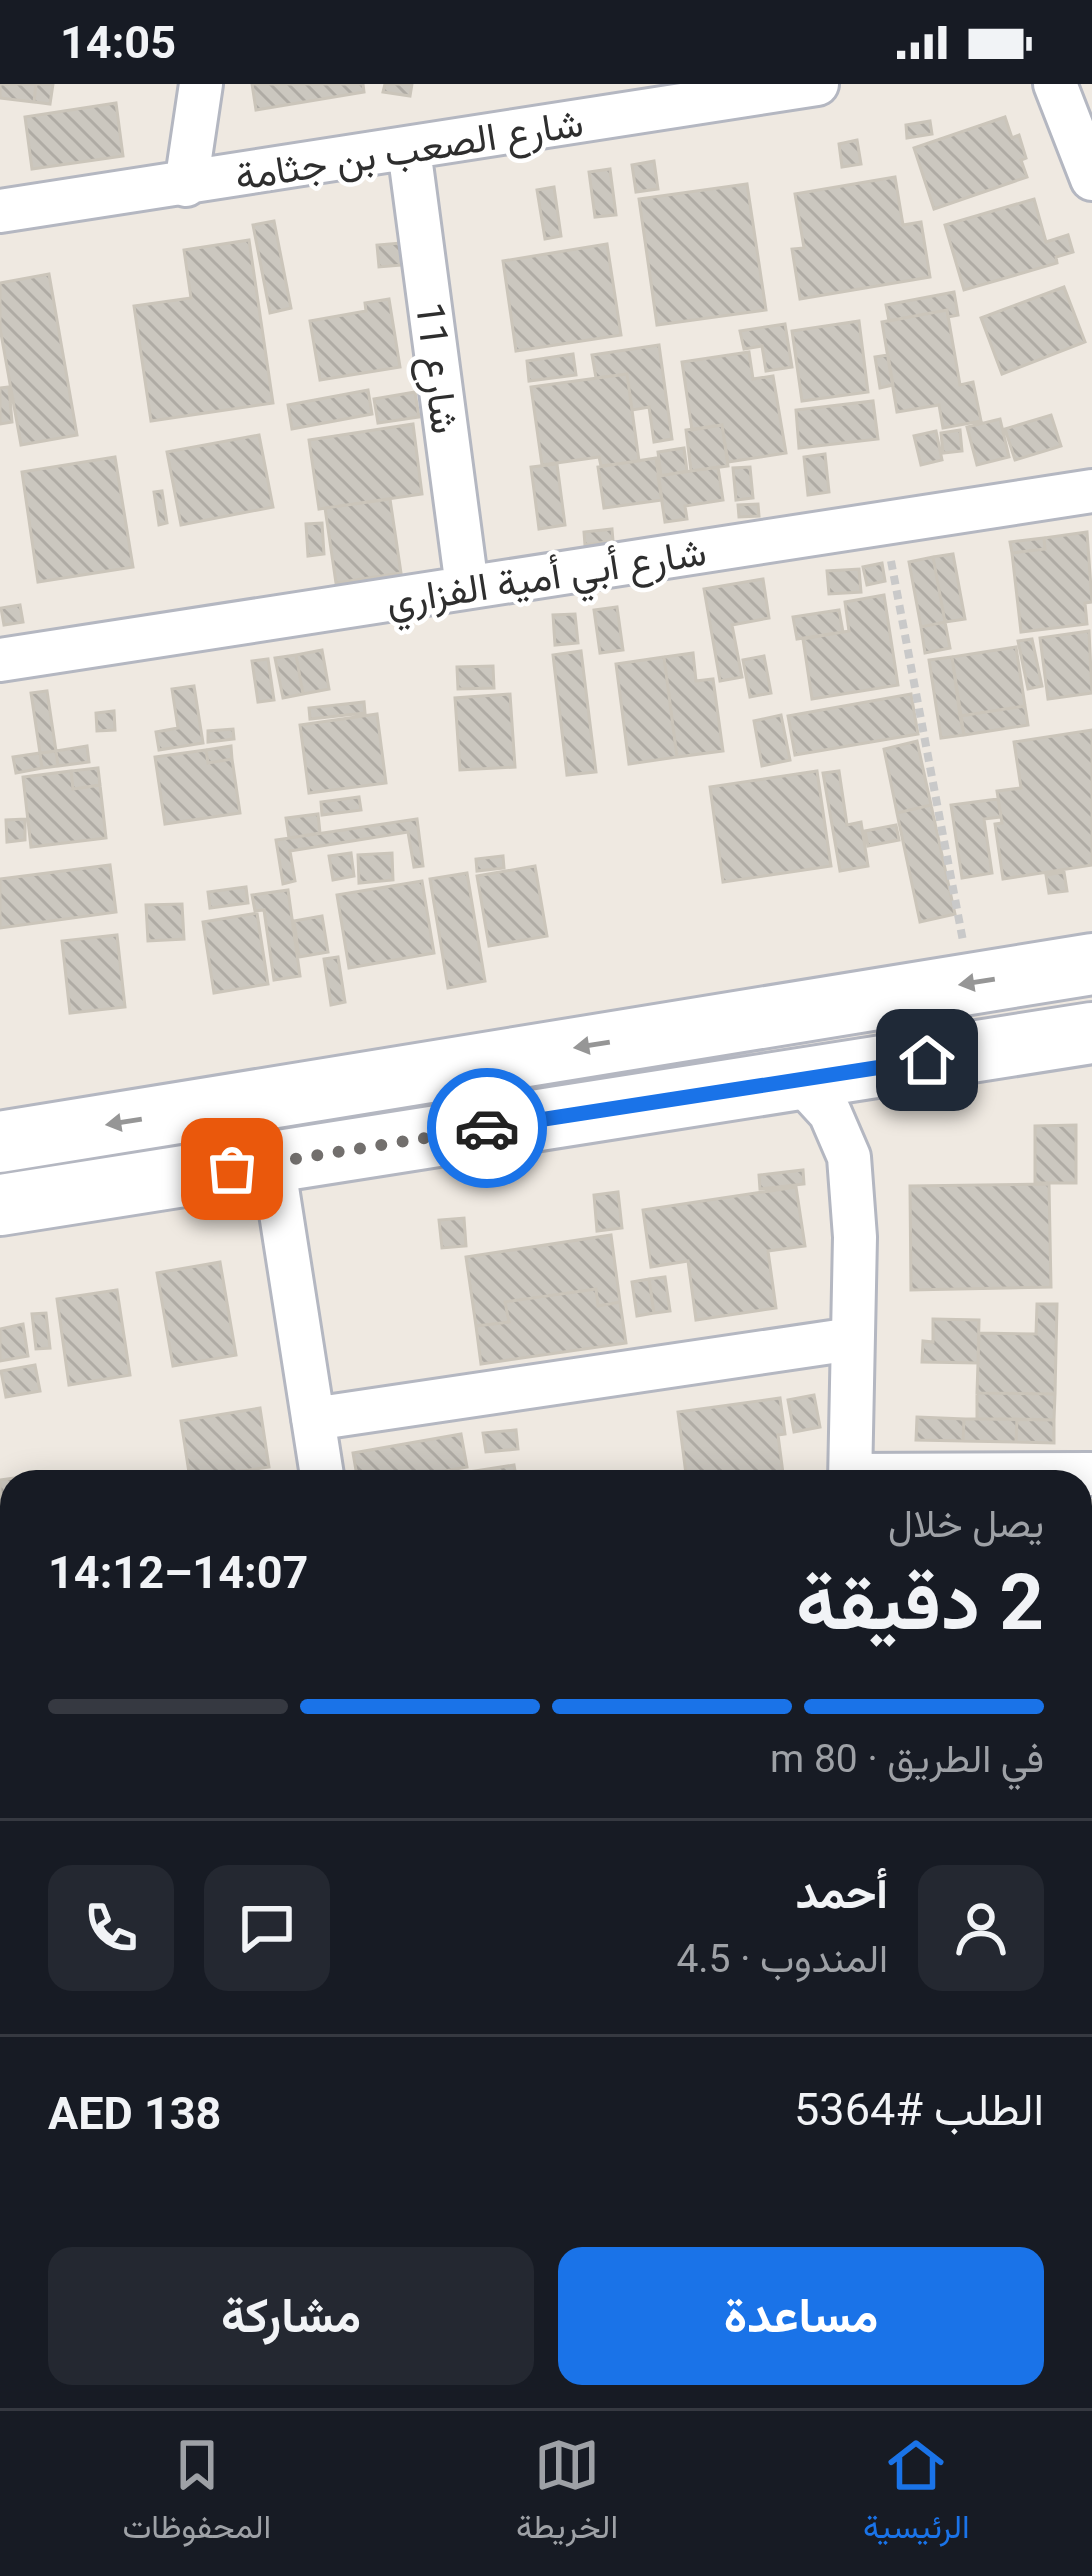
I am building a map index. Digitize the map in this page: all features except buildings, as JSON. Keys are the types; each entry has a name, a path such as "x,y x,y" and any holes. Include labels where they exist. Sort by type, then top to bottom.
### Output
{"main road":[{"path":"0,1142 1092,964"},
{"path":"0,1204 1092,1033"}],"street":[{"path":"186,184 201,84"},
{"name":"شارع الصعب بن جثامة","path":"0,211 410,149 632,99 818,84"},
{"path":"1055,84 1092,179"},
{"name":"شارع 11","path":"410,149 467,587"},
{"name":"شارع أبي أمية الفزاري","path":"0,660 1092,491"},
{"path":"850,1470 855,1238 849,1157 859,1108 886,1067"},
{"path":"797,1077 830,1113 849,1157"},
{"path":"273,1162 321,1470"},
{"path":"313,1419 852,1339"}],"path":[{"path":"884,524 970,983"}],"way so far":[{"path":"232,1169 487,1128"}],"route":[{"path":"487,1128 927,1060"}]}
